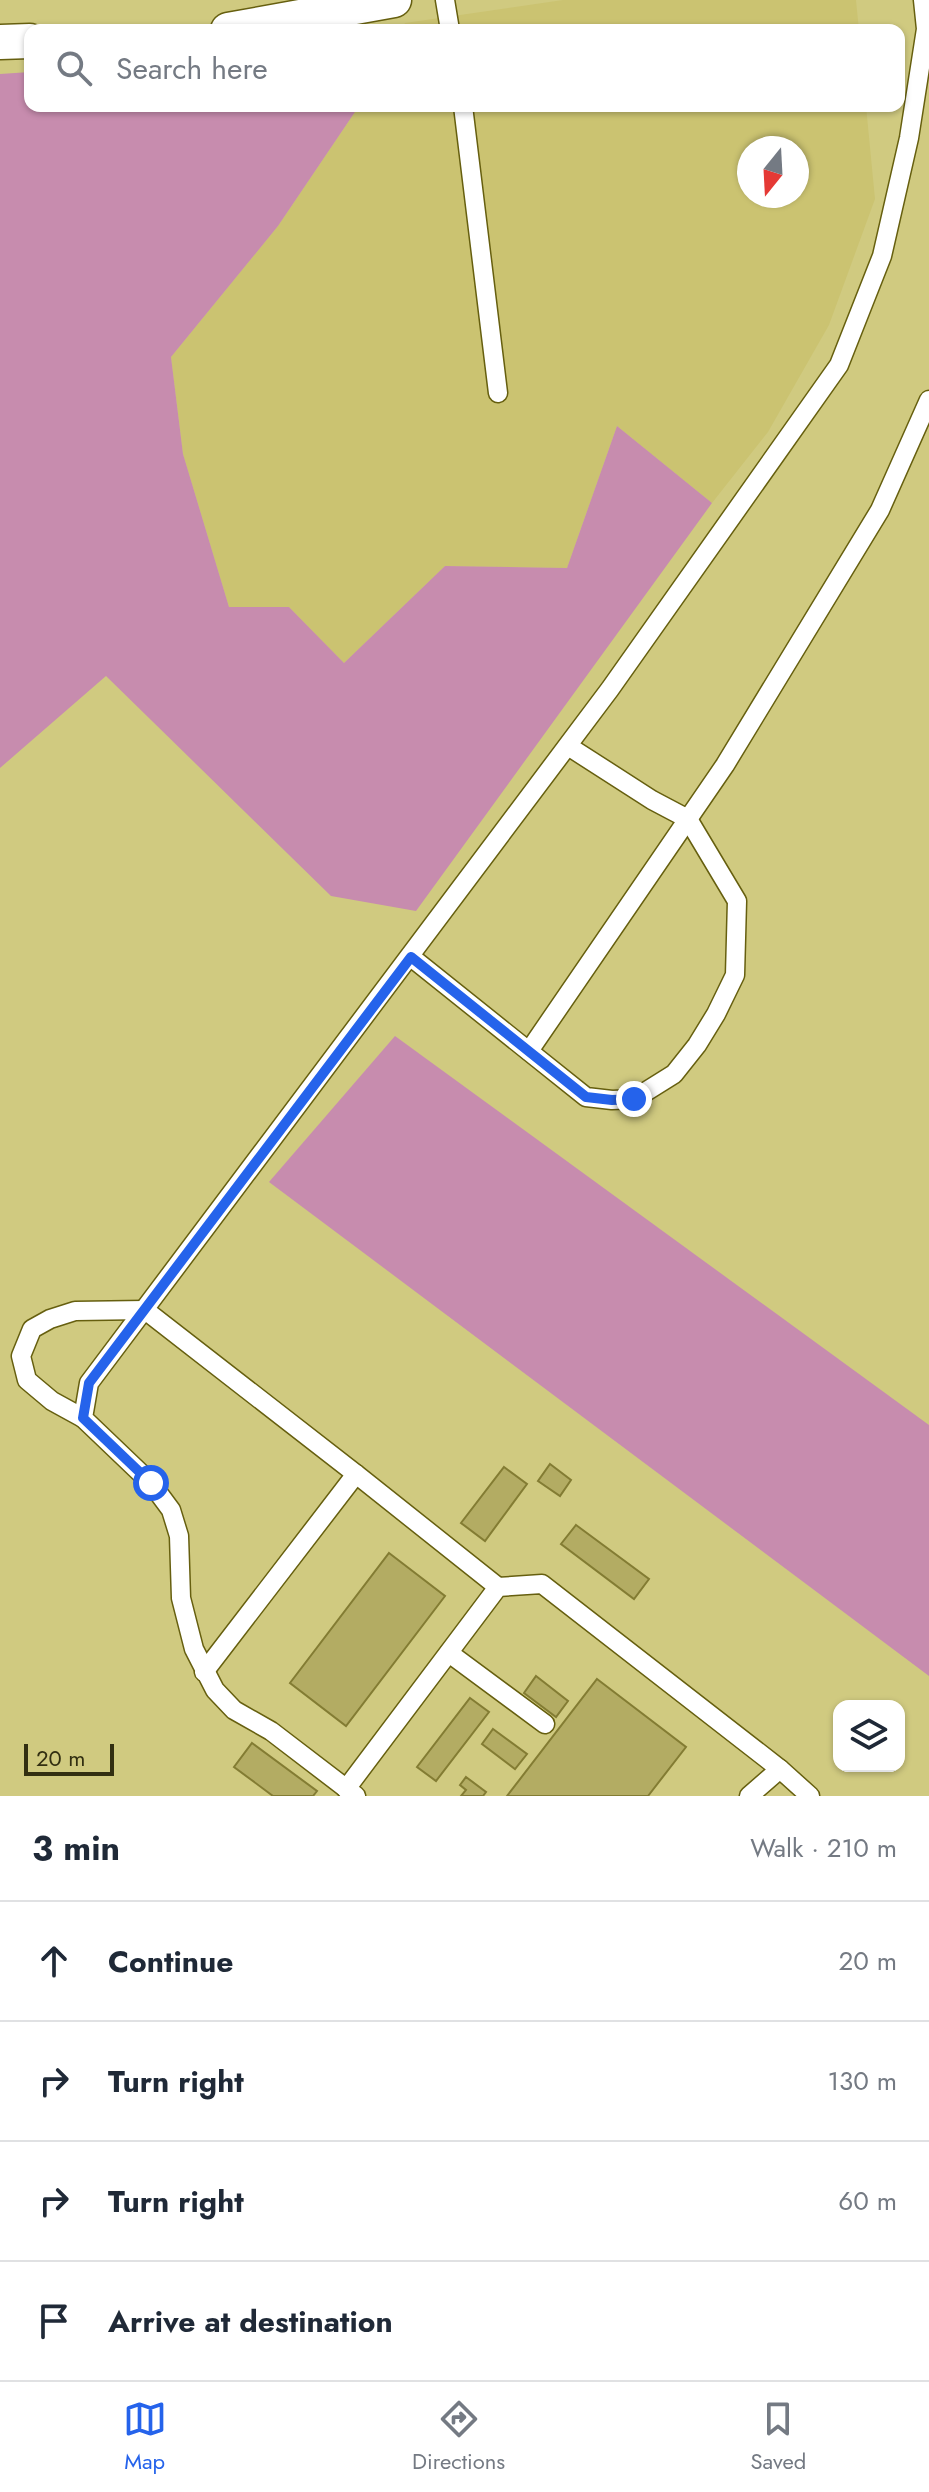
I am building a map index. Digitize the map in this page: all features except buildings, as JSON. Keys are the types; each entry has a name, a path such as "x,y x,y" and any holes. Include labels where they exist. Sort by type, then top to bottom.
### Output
{"street":[{"path":"261,24 394,0"},
{"path":"0,42 24,41"}],"lane":[{"path":"445,0 449,24"},
{"path":"83,1418 89,1383 568,746 839,365 886,241 909,138 926,29 923,0"},
{"path":"464,112 498,393"},
{"path":"529,1051 725,765 880,510 929,400"},
{"path":"411,957 586,1097 634,1099 674,1074 697,1045 735,975 737,901 688,819 652,800 568,746"},
{"path":"498,1587 351,1792 271,1731 234,1710 215,1690 194,1649 181,1598 179,1536 171,1510 151,1483 83,1418 52,1401 27,1380 21,1356 32,1329 75,1311 145,1310 498,1587 542,1584 780,1769 810,1796"},
{"path":"204,1672 356,1474"},
{"path":"449,1653 545,1724"},
{"path":"749,1796 780,1769"}],"shaded area":[{"path":"563,0 856,0 858,24 404,24"},
{"path":"24,72 24,112 355,112 278,226 171,357 183,454 229,607 289,607 344,663 445,566 567,568 617,426 712,503 416,911 331,896 106,676 0,768 0,74"},
{"path":"355,112 867,112 875,199 829,325 768,432 712,503 617,426 567,568 445,566 344,663 289,607 229,607 183,454 171,357 278,226"},
{"path":"395,1036 929,1425 929,1676 269,1182"}],"route":[{"path":"151,1483 83,1418 89,1383 411,957 586,1097 634,1099"}]}
